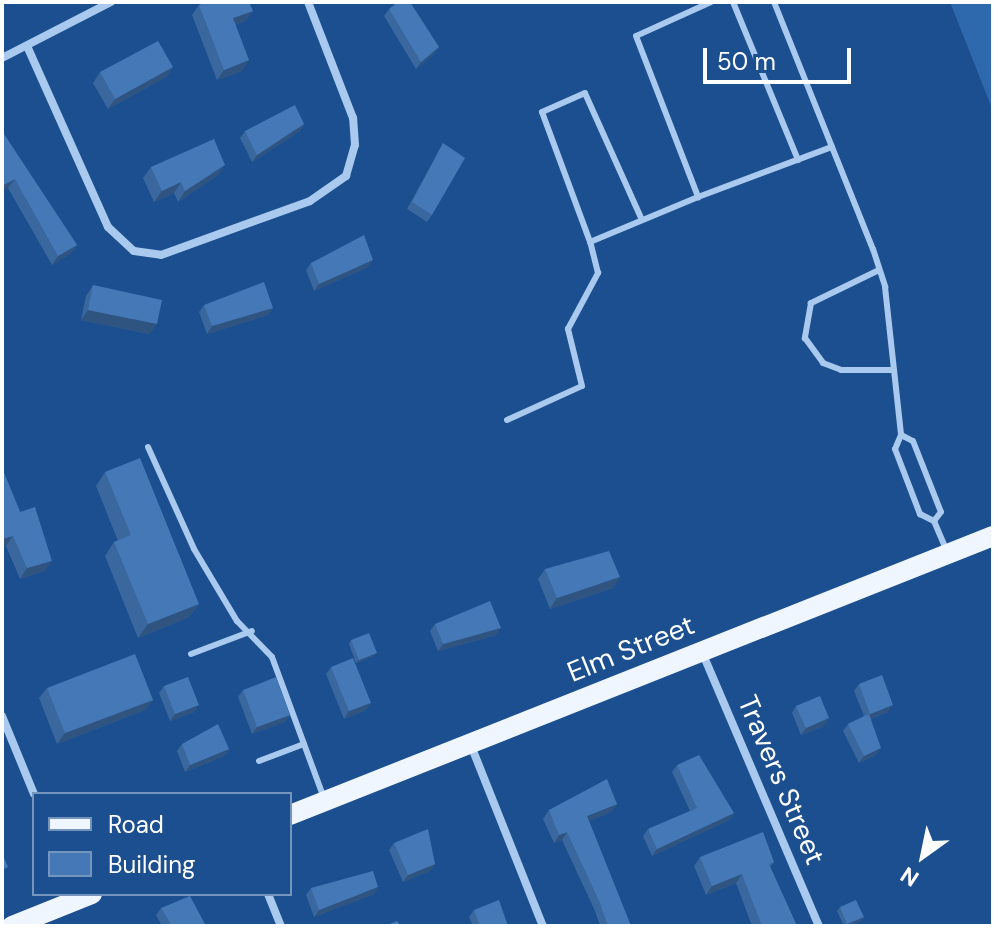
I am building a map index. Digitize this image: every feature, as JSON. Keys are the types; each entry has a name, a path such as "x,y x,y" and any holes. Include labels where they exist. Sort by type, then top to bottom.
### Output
{"main road":[{"name":"Elm Street","path":"292,814 993,536"},
{"path":"12,926 82,896"}],"street":[{"path":"2,58 111,2"},
{"path":"27,46 108,227 134,251 161,255 310,201 346,176 355,145 353,118 308,2"},
{"name":"Travers Street","path":"702,651 819,926"},
{"path":"2,716 33,792"},
{"path":"470,743 543,926"},
{"path":"269,896 281,926"}],"lane":[{"path":"698,197 636,36 711,2"},
{"path":"733,2 798,160"},
{"path":"774,2 879,270 901,435 900,462 920,514 934,521 947,554"},
{"path":"507,420 582,386 568,329 598,273 590,242 542,121 548,107 585,93 591,100 642,220"},
{"path":"590,242 698,197 832,147"},
{"path":"879,270 811,303 805,338 823,363 841,370 891,370"},
{"path":"901,435 913,441 941,512 934,521"},
{"path":"148,447 194,549 237,621 252,631 272,657 326,801"},
{"path":"191,654 252,631"},
{"path":"259,761 304,744"}],"shaded area":[{"path":"950,2 993,2 993,111"}],"building":[{"path":"206,2 249,2 253,11 233,18 249,60 224,70 199,5"},
{"path":"398,2 410,2 439,47 421,62 389,9"},
{"path":"158,41 173,67 115,99 100,72"},
{"path":"295,105 304,124 257,155 245,131"},
{"path":"2,131 77,245 58,256 15,179 2,186"},
{"path":"214,139 225,165 185,191 181,182 162,191 151,167"},
{"path":"443,143 465,158 432,215 412,202"},
{"path":"364,235 373,260 319,284 311,263"},
{"path":"264,282 273,308 212,326 204,305"},
{"path":"93,285 162,300 157,324 88,310"},
{"path":"140,458 199,604 148,624 114,542 131,535 105,472"},
{"path":"2,468 20,512 35,507 52,561 27,568 13,536 2,539"},
{"path":"609,551 620,577 557,598 545,569"},
{"path":"490,601 501,628 443,644 435,624"},
{"path":"369,633 377,653 359,660 351,640"},
{"path":"135,654 153,700 65,733 47,688"},
{"path":"353,658 371,703 349,711 331,667"},
{"path":"882,675 893,705 870,714 859,684"},
{"path":"188,677 199,705 175,714 164,686"},
{"path":"276,677 290,715 257,727 243,690"},
{"path":"820,696 829,718 806,728 796,706"},
{"path":"869,714 881,748 864,756 848,724"},
{"path":"218,724 229,749 190,765 182,744"},
{"path":"699,755 734,813 657,849 648,829 697,808 677,765"},
{"path":"607,779 617,804 587,816 631,926 608,926 567,832 559,835 549,810"},
{"path":"428,829 435,864 408,875 394,843"},
{"path":"763,832 774,862 769,864 797,926 762,926 742,874 712,886 700,857"},
{"path":"2,853 8,867 2,870"},
{"path":"373,871 378,887 319,910 311,888"},
{"path":"190,896 206,926 172,926 161,908"},
{"path":"499,900 508,926 480,926 474,910"},
{"path":"856,900 864,917 847,924 840,907"}]}
